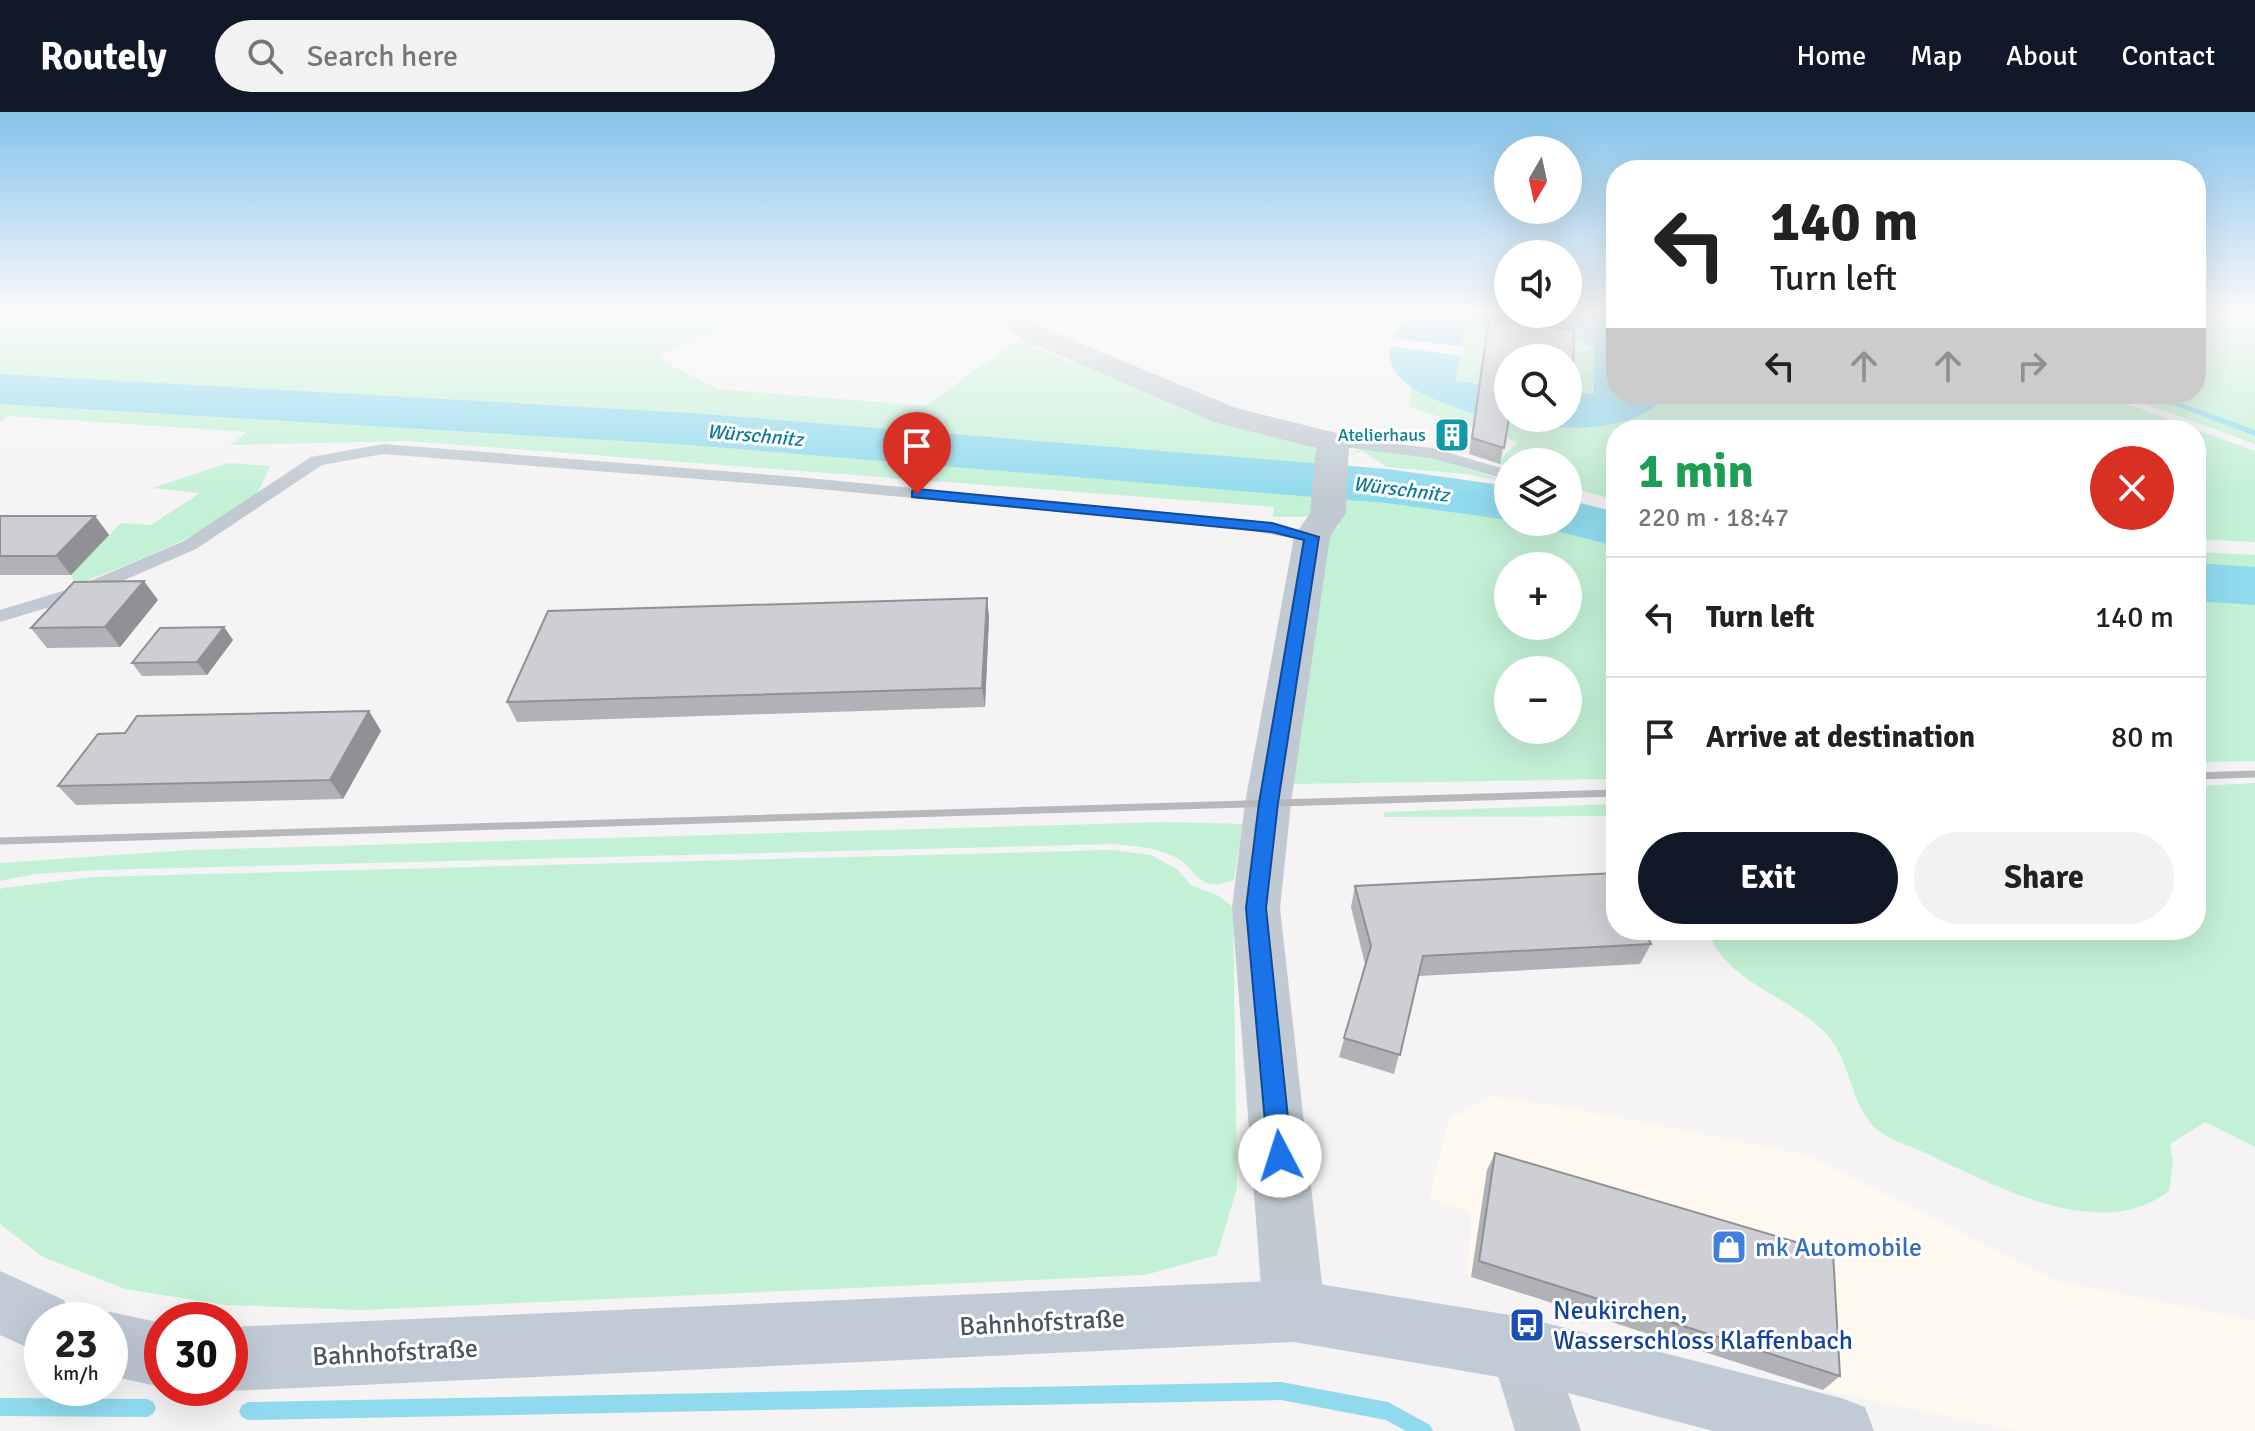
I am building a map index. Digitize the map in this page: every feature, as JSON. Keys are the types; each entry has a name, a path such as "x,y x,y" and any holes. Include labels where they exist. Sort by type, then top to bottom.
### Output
{"main road":[{"path":"0,1302 24,1313"},
{"name":"Bahnhofstraße","path":"248,1358 1294,1311 1522,1349 1841,1431"}],"street":[{"path":"1125,373 1225,415 1332,449 1268,803 1256,908 1294,1311"},
{"path":"1522,1349 1548,1431"}],"lane":[{"path":"0,616 83,591 190,545 317,461 383,449 1248,525 1320,525"},
{"path":"1332,449 1432,453 1494,471"}],"shaded area":[{"name":"mk Automobile","path":"1492,1096 1571,1108 1808,1155 2058,1281 2255,1320 2255,1431 2016,1431 1823,1390 1468,1277 1471,1213 1429,1197 1449,1119"}],"green space":[{"path":"0,373 685,373 718,389 926,406 972,373 1113,373 1309,445 1317,451 1316,512 1304,517 1273,517 1274,507 408,441 231,445 247,432 8,416 0,422"},
{"path":"1457,373 1494,373 1494,388 1456,381"},
{"path":"1582,373 1594,373 1594,395 1582,396"},
{"path":"2206,373 2255,373 2255,444 2206,426 2206,420 2189,420 2145,404 2206,404"},
{"path":"1411,387 1494,417 1494,432 1582,432 1582,427 1606,423 1606,497 1582,491 1582,448 1512,448 1518,442 1409,407"},
{"path":"1656,404 2127,404 2171,420 1618,420"},
{"path":"2206,433 2255,451 2255,542 2206,540"},
{"path":"1362,449 1428,456 1494,479 1387,467 1362,451 1344,457"},
{"path":"228,463 270,466 256,494 240,508 171,546 76,585 71,575 121,523 151,525 200,493 152,488"},
{"path":"1343,492 1494,513 1494,536 1582,536 1582,531 1606,536 1606,779 1292,784 1301,735 1322,538 1339,527"},
{"path":"2206,553 2255,555 2255,579 2206,576"},
{"path":"2206,591 2255,593 2255,761 2206,762"},
{"path":"2255,783 2255,1147 2205,1122 2170,1144 2173,1161 2169,1191 2142,1206 2113,1212 2081,1211 2049,1204 1985,1181 1880,1132 1860,1107 1842,1058 1828,1036 1797,1010 1744,976 1729,963 1712,940 2206,940 2206,785"},
{"path":"1606,804 1606,816 1383,817 1384,812"},
{"path":"1167,822 1243,824 1234,880 1221,884 1205,882 1175,857 1144,848 1113,844 95,870 35,874 0,881 0,863 189,850"},
{"path":"1112,850 1151,855 1177,869 1191,885 1219,896 1233,907 1237,1188 1217,1255 1145,1275 362,1310 248,1306 248,1302 207,1302 125,1289 43,1257 0,1224 0,889 92,877"}],"water":[{"path":"1397,373 1457,373 1456,380 1494,388 1494,418 1436,400 1411,387"},
{"path":"1594,373 1606,373 1606,404 1655,404 1645,412 1623,420 1606,420 1606,424 1582,428 1582,393 1594,394"}],"building":[{"path":"1481,373 1494,373 1494,432 1507,432 1504,448 1472,438"},
{"path":"0,516 95,516 56,556 0,556"},
{"path":"144,581 105,627 31,628 74,582"},
{"path":"987,598 982,688 507,702 548,611"},
{"path":"224,627 197,662 132,663 160,628"},
{"path":"369,711 330,780 58,786 98,734 125,733 137,716"},
{"path":"1606,873 1606,940 1649,940 1651,944 1423,956 1400,1055 1344,1038 1371,946 1355,886"},
{"path":"1495,1153 1833,1253 1840,1376 1479,1261"}],"waterway":[{"name":"Würschnitz","path":"0,389 691,429 1387,486 1494,501"},
{"path":"2176,404 2255,433"},
{"name":"Würschnitz","path":"1582,520 1606,526"},
{"name":"Würschnitz","path":"2206,583 2255,586"},
{"path":"248,1411 1281,1391 1388,1411 1424,1431"},
{"path":"0,1407 147,1408"}],"railway":[{"path":"2206,776 2255,774"},
{"path":"0,841 1606,793"}],"place":[{"name":"Atelierhaus","path":"1452,435"},
{"name":"mk Automobile","path":"1729,1247"},
{"name":"Neukirchen, Wasserschloss Klaffenbach","path":"1527,1325"}],"route":[{"path":"917,494 1272,527 1312,537 1268,803 1256,908 1280,1156"}]}
